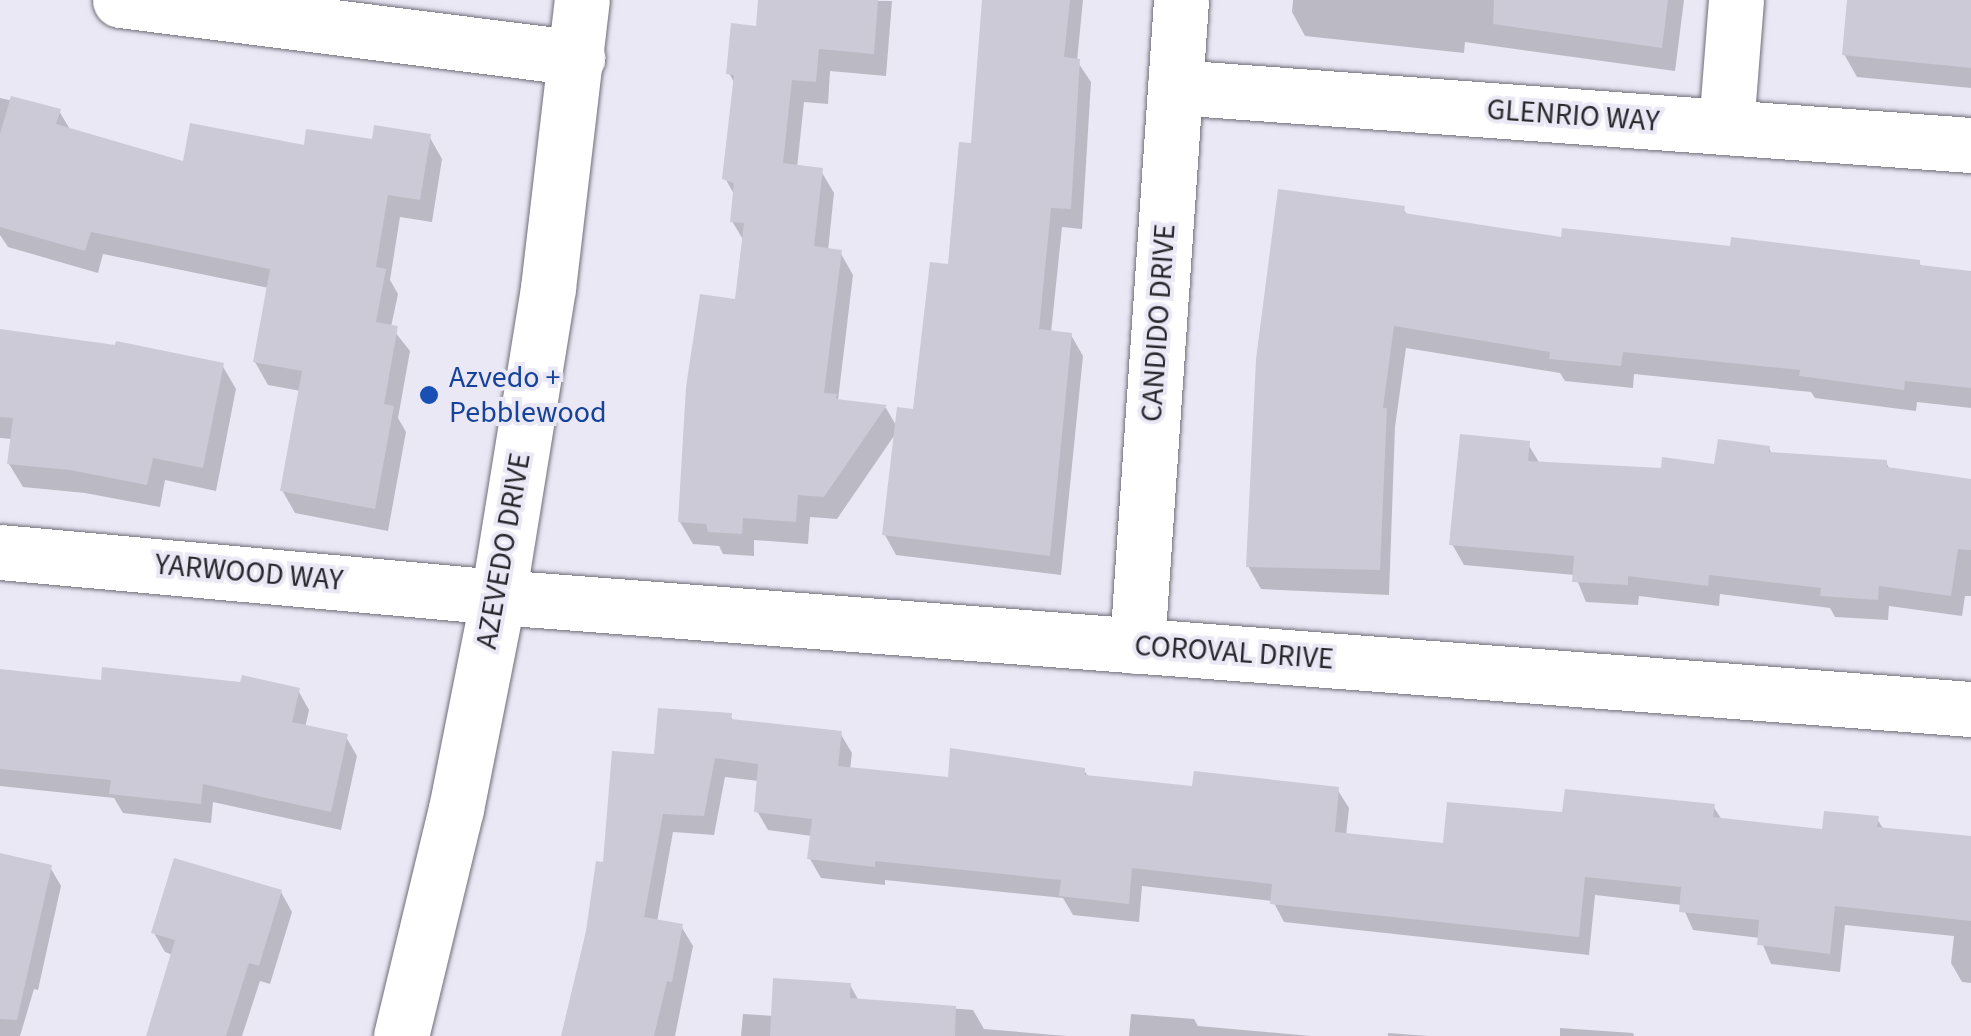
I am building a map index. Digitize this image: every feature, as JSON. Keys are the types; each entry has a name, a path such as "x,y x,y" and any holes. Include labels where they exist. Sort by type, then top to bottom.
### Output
{"street":[{"path":"120,0 577,58"},
{"name":"AZEVEDO DRIVE","path":"401,1036 456,809 498,598 548,288 582,0"},
{"name":"CANDIDO DRIVE","path":"1137,646 1181,0"},
{"path":"1726,127 1736,0"},
{"name":"GLENRIO WAY","path":"1175,87 1971,145"},
{"name":"YARWOOD WAY","path":"0,552 498,598"},
{"name":"COROVAL DRIVE","path":"498,598 1971,709"}],"building":[{"path":"758,0 878,0 874,54 819,49 816,82 792,80 783,163 823,168 814,246 842,250 824,393 837,394 836,399 887,405 824,497 798,495 796,522 743,518 742,534 708,532 706,524 678,522 686,387 700,294 735,299 744,223 730,222 734,183 722,179 734,75 726,74 731,23 756,26"},
{"path":"982,0 1070,0 1064,57 1080,59 1071,209 1051,208 1039,329 1072,333 1050,556 882,535 897,407 913,409 930,262 948,264 959,142 971,143"},
{"path":"1494,0 1668,0 1662,48 1493,24"},
{"path":"1847,0 1971,0 1971,68 1842,55"},
{"path":"11,96 61,109 56,124 183,161 190,123 304,145 306,129 372,139 374,125 431,134 420,200 388,195 376,267 386,269 376,322 398,326 384,404 394,406 375,509 280,491 302,371 253,362 270,269 91,232 85,251 0,227 0,134"},
{"path":"1278,189 1405,206 1404,213 1561,237 1562,228 1730,246 1731,237 1920,260 1920,265 1971,271 1971,388 1905,381 1904,390 1799,376 1800,370 1623,352 1621,366 1549,359 1550,352 1394,326 1383,408 1387,408 1380,570 1246,567 1256,359"},
{"path":"0,329 115,345 116,341 224,363 203,468 153,458 147,485 70,470 7,464 13,418 0,417"},
{"path":"1460,434 1530,441 1528,461 1661,468 1662,457 1714,464 1718,439 1770,446 1769,452 1887,460 1887,467 1971,479 1971,550 1958,549 1951,596 1879,586 1878,600 1820,596 1821,588 1709,575 1708,586 1628,576 1628,585 1572,582 1574,556 1449,545"},
{"path":"102,667 240,682 242,675 300,688 292,722 348,734 331,812 203,784 201,804 109,794 111,780 0,769 0,669 101,680"},
{"path":"658,708 732,713 731,719 842,731 838,766 948,777 950,748 1085,768 1085,775 1192,786 1194,771 1339,787 1335,832 1443,843 1447,802 1562,812 1565,789 1715,804 1713,817 1822,829 1824,811 1879,816 1877,827 1971,836 1971,921 1835,906 1830,954 1757,945 1759,920 1679,912 1681,887 1585,877 1579,937 1270,904 1272,884 1132,868 1129,904 1059,896 1061,880 875,861 875,867 807,859 812,819 754,812 758,764 715,758 704,816 663,814 644,917 683,924 672,982 667,981 654,1036 561,1036 586,931 596,861 603,862 612,751 654,754"},
{"path":"0,853 52,865 17,1020 0,1019"},
{"path":"174,858 282,890 259,966 249,963 226,1036 146,1036 175,940 151,933"},
{"path":"773,978 851,983 850,998 956,1006 955,1036 770,1036"}],"place":[{"name":"Azvedo + Pebblewood","path":"429,395"}]}
